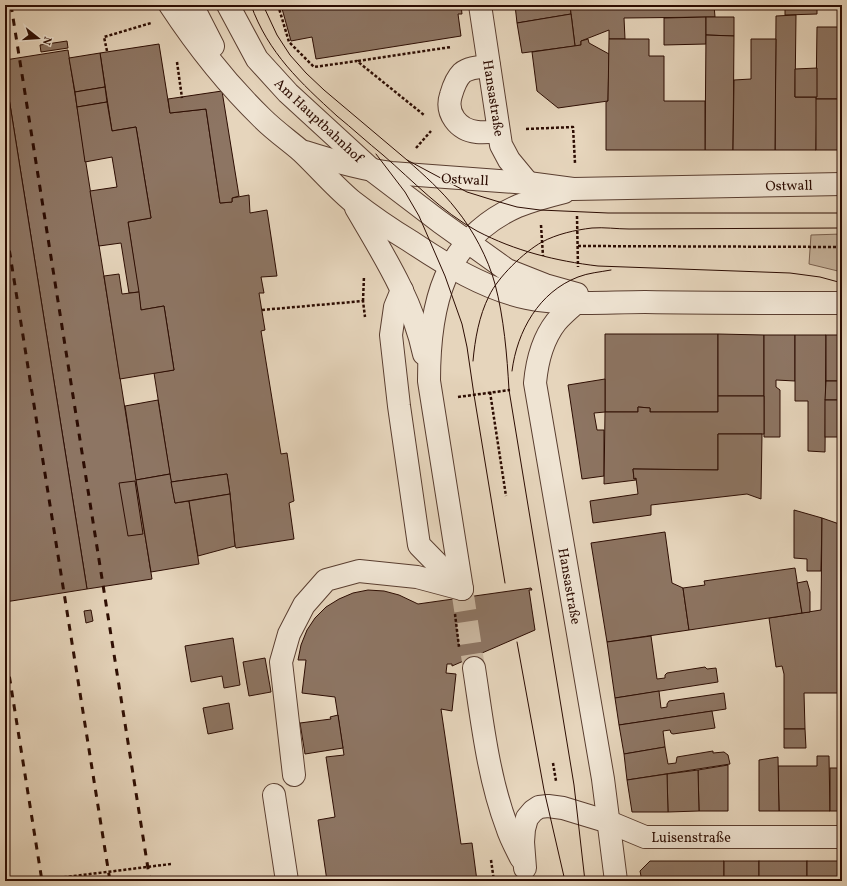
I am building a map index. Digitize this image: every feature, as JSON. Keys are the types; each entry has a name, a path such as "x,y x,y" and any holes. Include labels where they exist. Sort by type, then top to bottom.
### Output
{"street":[{"name":"Am Hauptbahnhof","path":"170,5 205,54 238,93 277,132 300,150 351,200"},
{"name":"Am Hauptbahnhof","path":"192,5 238,93"},
{"name":"Am Hauptbahnhof","path":"228,5 257,59 288,93 373,171"},
{"name":"Hansastraße","path":"480,5 501,145 509,160 533,191"},
{"path":"489,66 476,67 463,73 453,87 448,102 452,118 468,130 486,132 498,131"},
{"name":"Am Hauptbahnhof","path":"300,150 337,162 373,171"},
{"name":"Ostwall","path":"373,171 430,176 533,191"},
{"path":"373,171 507,270 577,294 620,302"},
{"name":"Ostwall","path":"575,189 842,184"},
{"path":"429,381 429,352 436,301 450,266 468,241 478,231 500,216 517,207 533,191 575,189"},
{"path":"351,200 393,230 450,266 496,288 524,297 546,301 576,303 842,303"},
{"path":"351,200 384,254 402,290 424,352 456,588"},
{"path":"402,290 395,307 391,335 399,406 419,545 456,588"},
{"name":"Hansastraße","path":"576,303 555,323 542,347 537,364 535,383 603,779 616,881"},
{"path":"294,775 281,662 289,634 304,605 326,580 359,572 416,577 456,588"},
{"path":"474,668 484,733 498,799 507,828 527,874"},
{"path":"274,795 287,881"},
{"name":"Luisenstraße","path":"527,874 523,842 524,829 528,818 533,811 539,807 548,806 563,808 609,822 645,837 842,837"}],"path":[{"path":"278,5 289,42 314,67 486,42"},
{"path":"107,52 104,37 152,23"},
{"path":"176,61 182,98"},
{"path":"357,61 429,120"},
{"path":"498,131 573,127 575,189"},
{"path":"533,191 545,284"},
{"path":"578,246 842,247"},
{"path":"262,310 363,301 366,324"},
{"path":"462,396 516,389"},
{"path":"490,392 506,496"},
{"path":"456,588 460,648"},
{"path":"553,764 555,776"},
{"path":"490,858 494,881"},
{"path":"34,881 171,864"}],"shaded area":[{"path":"842,234 842,272 809,264 811,235"}],"building":[{"path":"281,5 461,5 462,14 458,14 461,36 316,59 312,37 291,41"},
{"path":"515,5 570,5 571,14 517,23"},
{"path":"570,5 714,5 715,17 624,18 625,39 609,39 609,30 581,41 581,45 575,46"},
{"path":"785,5 817,5 817,14 785,15"},
{"path":"571,14 575,46 522,53 517,23"},
{"path":"796,15 795,97 817,97 816,150 775,150 776,16"},
{"path":"706,17 706,44 664,45 664,18"},
{"path":"706,17 734,17 734,36 706,35"},
{"path":"817,27 842,27 842,99 816,99"},
{"path":"706,35 734,36 733,150 705,150"},
{"path":"588,39 589,43 609,54 608,101 558,108 537,91 532,52 581,45 581,41"},
{"path":"609,39 649,39 649,56 664,56 664,101 705,101 705,150 606,150 606,102 608,101"},
{"path":"751,39 776,39 775,150 733,150 734,80 751,79"},
{"path":"67,41 68,48 41,52 40,45"},
{"path":"159,44 170,113 206,109 220,203 232,202 232,198 249,195 250,213 267,210 277,276 261,277 264,293 259,293 265,330 261,331 281,454 287,453 294,501 289,503 294,539 236,548 227,474 171,482 154,373 174,370 164,306 141,310 128,222 151,218 136,127 112,131 100,53"},
{"path":"68,50 152,579 87,589 5,73 5,60"},
{"path":"100,53 105,87 75,92 69,58"},
{"path":"817,68 817,97 795,97 795,69"},
{"path":"5,73 87,589 5,602"},
{"path":"105,87 107,102 77,107 75,92"},
{"path":"222,91 239,196 232,198 232,202 220,203 206,109 170,113 168,99"},
{"path":"816,99 842,99 842,150 816,150"},
{"path":"107,102 112,131 136,127 151,218 128,222 139,292 129,293 121,243 99,246 90,191 117,187 112,157 85,162 77,107"},
{"path":"119,274 122,294 139,292 141,310 164,306 174,370 120,379 104,276"},
{"path":"605,334 718,334 718,412 650,412 650,408 638,407 638,412 605,412"},
{"path":"718,334 764,335 764,396 718,396"},
{"path":"764,335 795,335 795,381 776,380 776,387 780,390 780,437 764,437"},
{"path":"795,335 826,335 825,452 808,451 808,401 795,401"},
{"path":"826,335 842,335 842,381 826,381"},
{"path":"605,379 605,412 594,413 597,430 604,430 604,476 582,479 568,385"},
{"path":"826,381 842,381 842,400 825,400"},
{"path":"718,396 764,396 764,434 718,434 718,470 633,469 634,479 636,478 636,480 604,484 605,412 638,412 638,407 650,408 650,412 718,412"},
{"path":"158,400 170,474 136,480 125,406"},
{"path":"825,400 842,400 842,437 825,437"},
{"path":"718,434 762,434 761,499 747,494 651,505 651,515 593,523 590,501 638,494 633,469 718,470"},
{"path":"170,474 175,503 189,501 199,564 151,572 136,480"},
{"path":"227,474 230,494 175,503 171,482"},
{"path":"135,481 143,534 128,536 119,483"},
{"path":"230,494 235,546 198,556 189,501"},
{"path":"794,510 822,518 821,571 807,571 807,559 794,558"},
{"path":"822,518 842,525 842,693 804,693 805,729 784,729 784,674 782,666 776,667 769,618 821,610"},
{"path":"665,532 672,583 683,588 689,630 607,642 591,543"},
{"path":"795,568 802,613 689,630 683,588 705,585 704,581"},
{"path":"807,581 810,592 810,612 802,613 797,583"},
{"path":"531,588 532,590 529,590 535,630 452,666 452,664 447,664 446,673 456,674 452,711 441,709 461,844 472,843 477,881 327,881 318,820 335,817 326,757 344,755 335,697 302,693 306,660 298,660 301,645 307,630 315,618 326,607 339,599 353,593 368,590 384,591 399,595 418,604"},
{"path":"91,610 93,621 86,623 84,611"},
{"path":"651,636 657,679 665,678 667,673 705,667 707,669 716,668 718,682 615,698 607,642"},
{"path":"233,638 240,685 224,688 222,676 191,682 185,646"},
{"path":"265,658 271,692 249,696 243,662"},
{"path":"659,691 661,708 667,707 669,701 724,693 726,709 619,725 615,698"},
{"path":"229,703 233,729 208,734 203,708"},
{"path":"712,711 715,728 673,734 670,730 663,731 665,747 624,754 619,725"},
{"path":"338,715 343,748 305,754 300,723 331,719 330,717"},
{"path":"784,729 805,729 806,748 784,748"},
{"path":"665,747 668,764 676,763 677,757 713,751 713,753 724,752 728,755 730,764 627,780 624,754"},
{"path":"817,756 829,756 830,811 779,811 778,766 817,766"},
{"path":"778,757 779,811 759,811 759,760"},
{"path":"728,765 728,811 699,811 698,770"},
{"path":"830,768 842,768 842,811 830,811"},
{"path":"698,770 699,811 668,812 667,774"},
{"path":"667,774 668,812 632,812 627,780"},
{"path":"650,861 724,861 724,881 642,881 640,871"},
{"path":"724,861 759,861 759,881 724,881"},
{"path":"759,861 807,861 807,881 759,881"},
{"path":"807,861 842,861 842,881 807,881"}],"tunnel":[{"path":"462,589 474,668"}],"tram line":[{"path":"251,5 258,22 276,53 298,79 337,116 428,196 452,215 491,238 521,250 551,258 598,266 790,273 820,277 842,283"},
{"path":"263,5 277,35 290,55 324,90 407,160 467,192 517,207 540,210 608,213 842,213"},
{"path":"376,154 405,192 419,216 445,276 462,324 505,583"},
{"path":"407,160 451,202 462,217 484,254 495,284 505,337 509,390 574,785 585,881"},
{"path":"473,361 476,336 480,320 493,289 505,273 527,252 542,242 554,237 573,231 597,228 842,228"},
{"path":"512,371 519,342 532,315 541,303 552,292 578,277 611,270"},
{"path":"517,642 544,790 565,881"}],"railway":[{"path":"11,5 150,881"},
{"path":"5,223 110,881"},
{"path":"5,649 42,881"}]}
